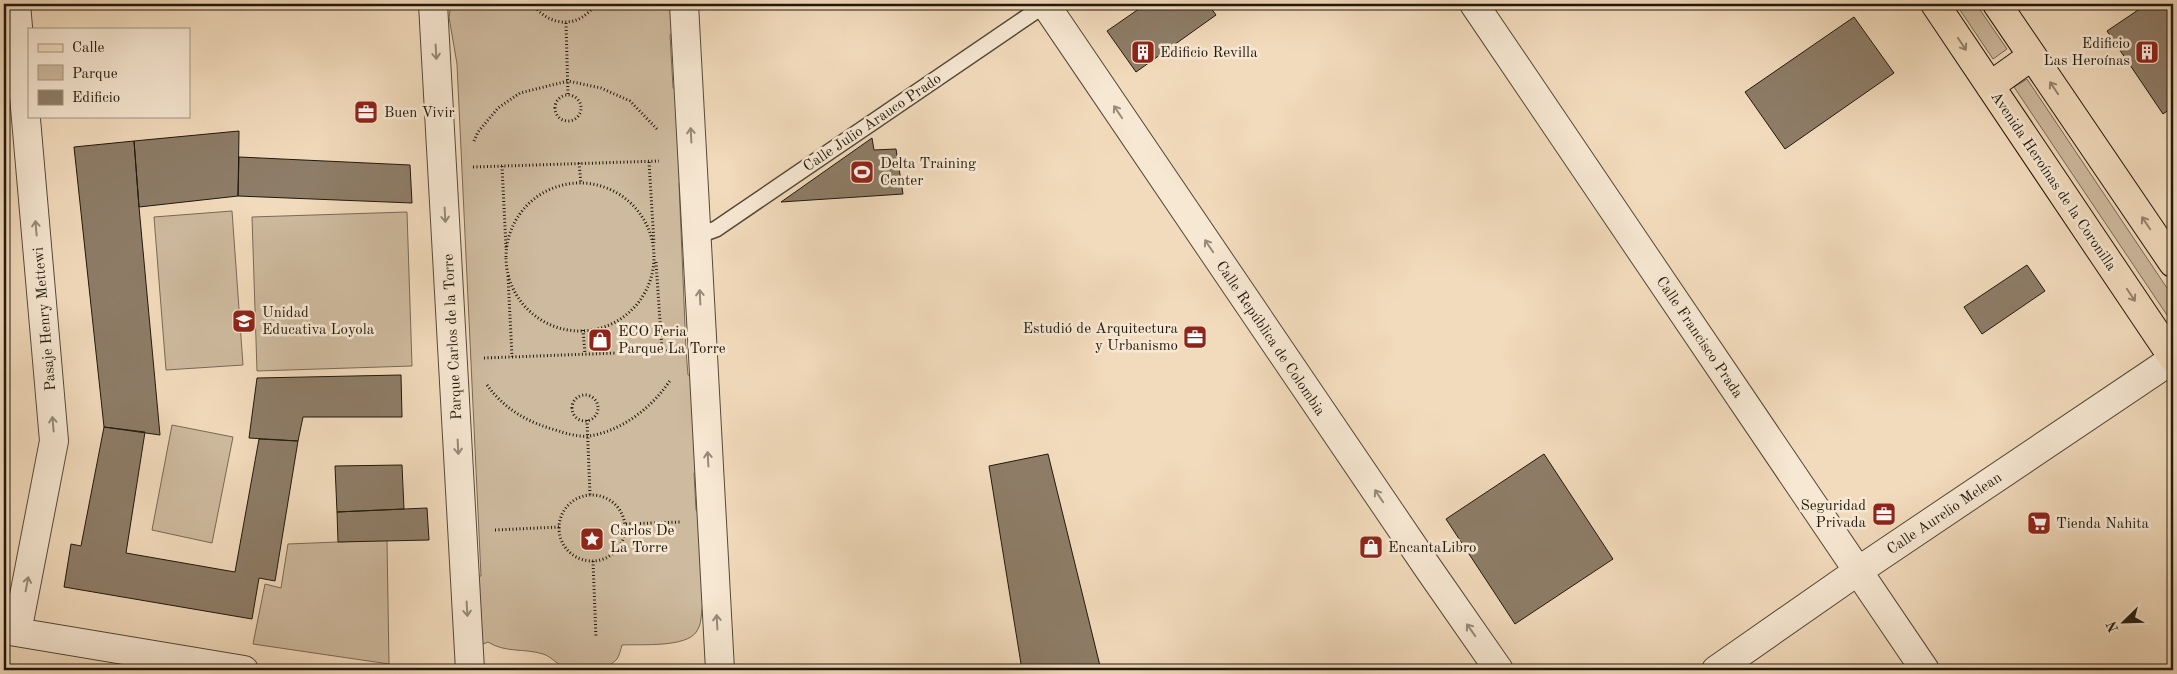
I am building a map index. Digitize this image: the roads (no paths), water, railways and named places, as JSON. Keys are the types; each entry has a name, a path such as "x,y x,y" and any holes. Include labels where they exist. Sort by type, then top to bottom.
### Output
{"main road":[{"name":"Avenida Heroínas de la Coronilla","path":"1935,4 2173,358"},
{"path":"1997,4 2173,263"},
{"path":"1990,86 2032,56"}],"street":[{"name":"Pasaje Henry Mettewi","path":"10,631 54,442 16,4"},
{"name":"Parque Carlos de la Torre","path":"433,4 470,670"},
{"path":"684,4 720,670"},
{"name":"Calle Francisco Prada","path":"1474,4 1925,670"},
{"name":"Calle República de Colombia","path":"1052,6 1428,568 1499,670"},
{"name":"Calle Aurelio Melean","path":"1716,670 1858,571 2173,358"},
{"path":"10,631 202,666 244,670"}],"lane":[{"name":"Calle Julio Arauco Prado","path":"697,236 716,229 1052,6"}],"place":[{"name":"Edificio Revilla","path":"1143,52"},
{"name":"Edificio Las Heroínas","path":"2147,52"},
{"name":"Buen Vivir","path":"366,112"},
{"name":"Delta Training Center","path":"862,172"},
{"name":"Unidad Educativa Loyola","path":"244,321"},
{"name":"Estudió de Arquitectura y Urbanismo","path":"1195,337"},
{"name":"ECO Feria Parque La Torre","path":"600,340"},
{"name":"Seguridad Privada","path":"1884,514"},
{"name":"Tienda Nahita","path":"2039,523"},
{"name":"Carlos De La Torre","path":"592,539"},
{"name":"EncantaLibro","path":"1371,547"}]}
